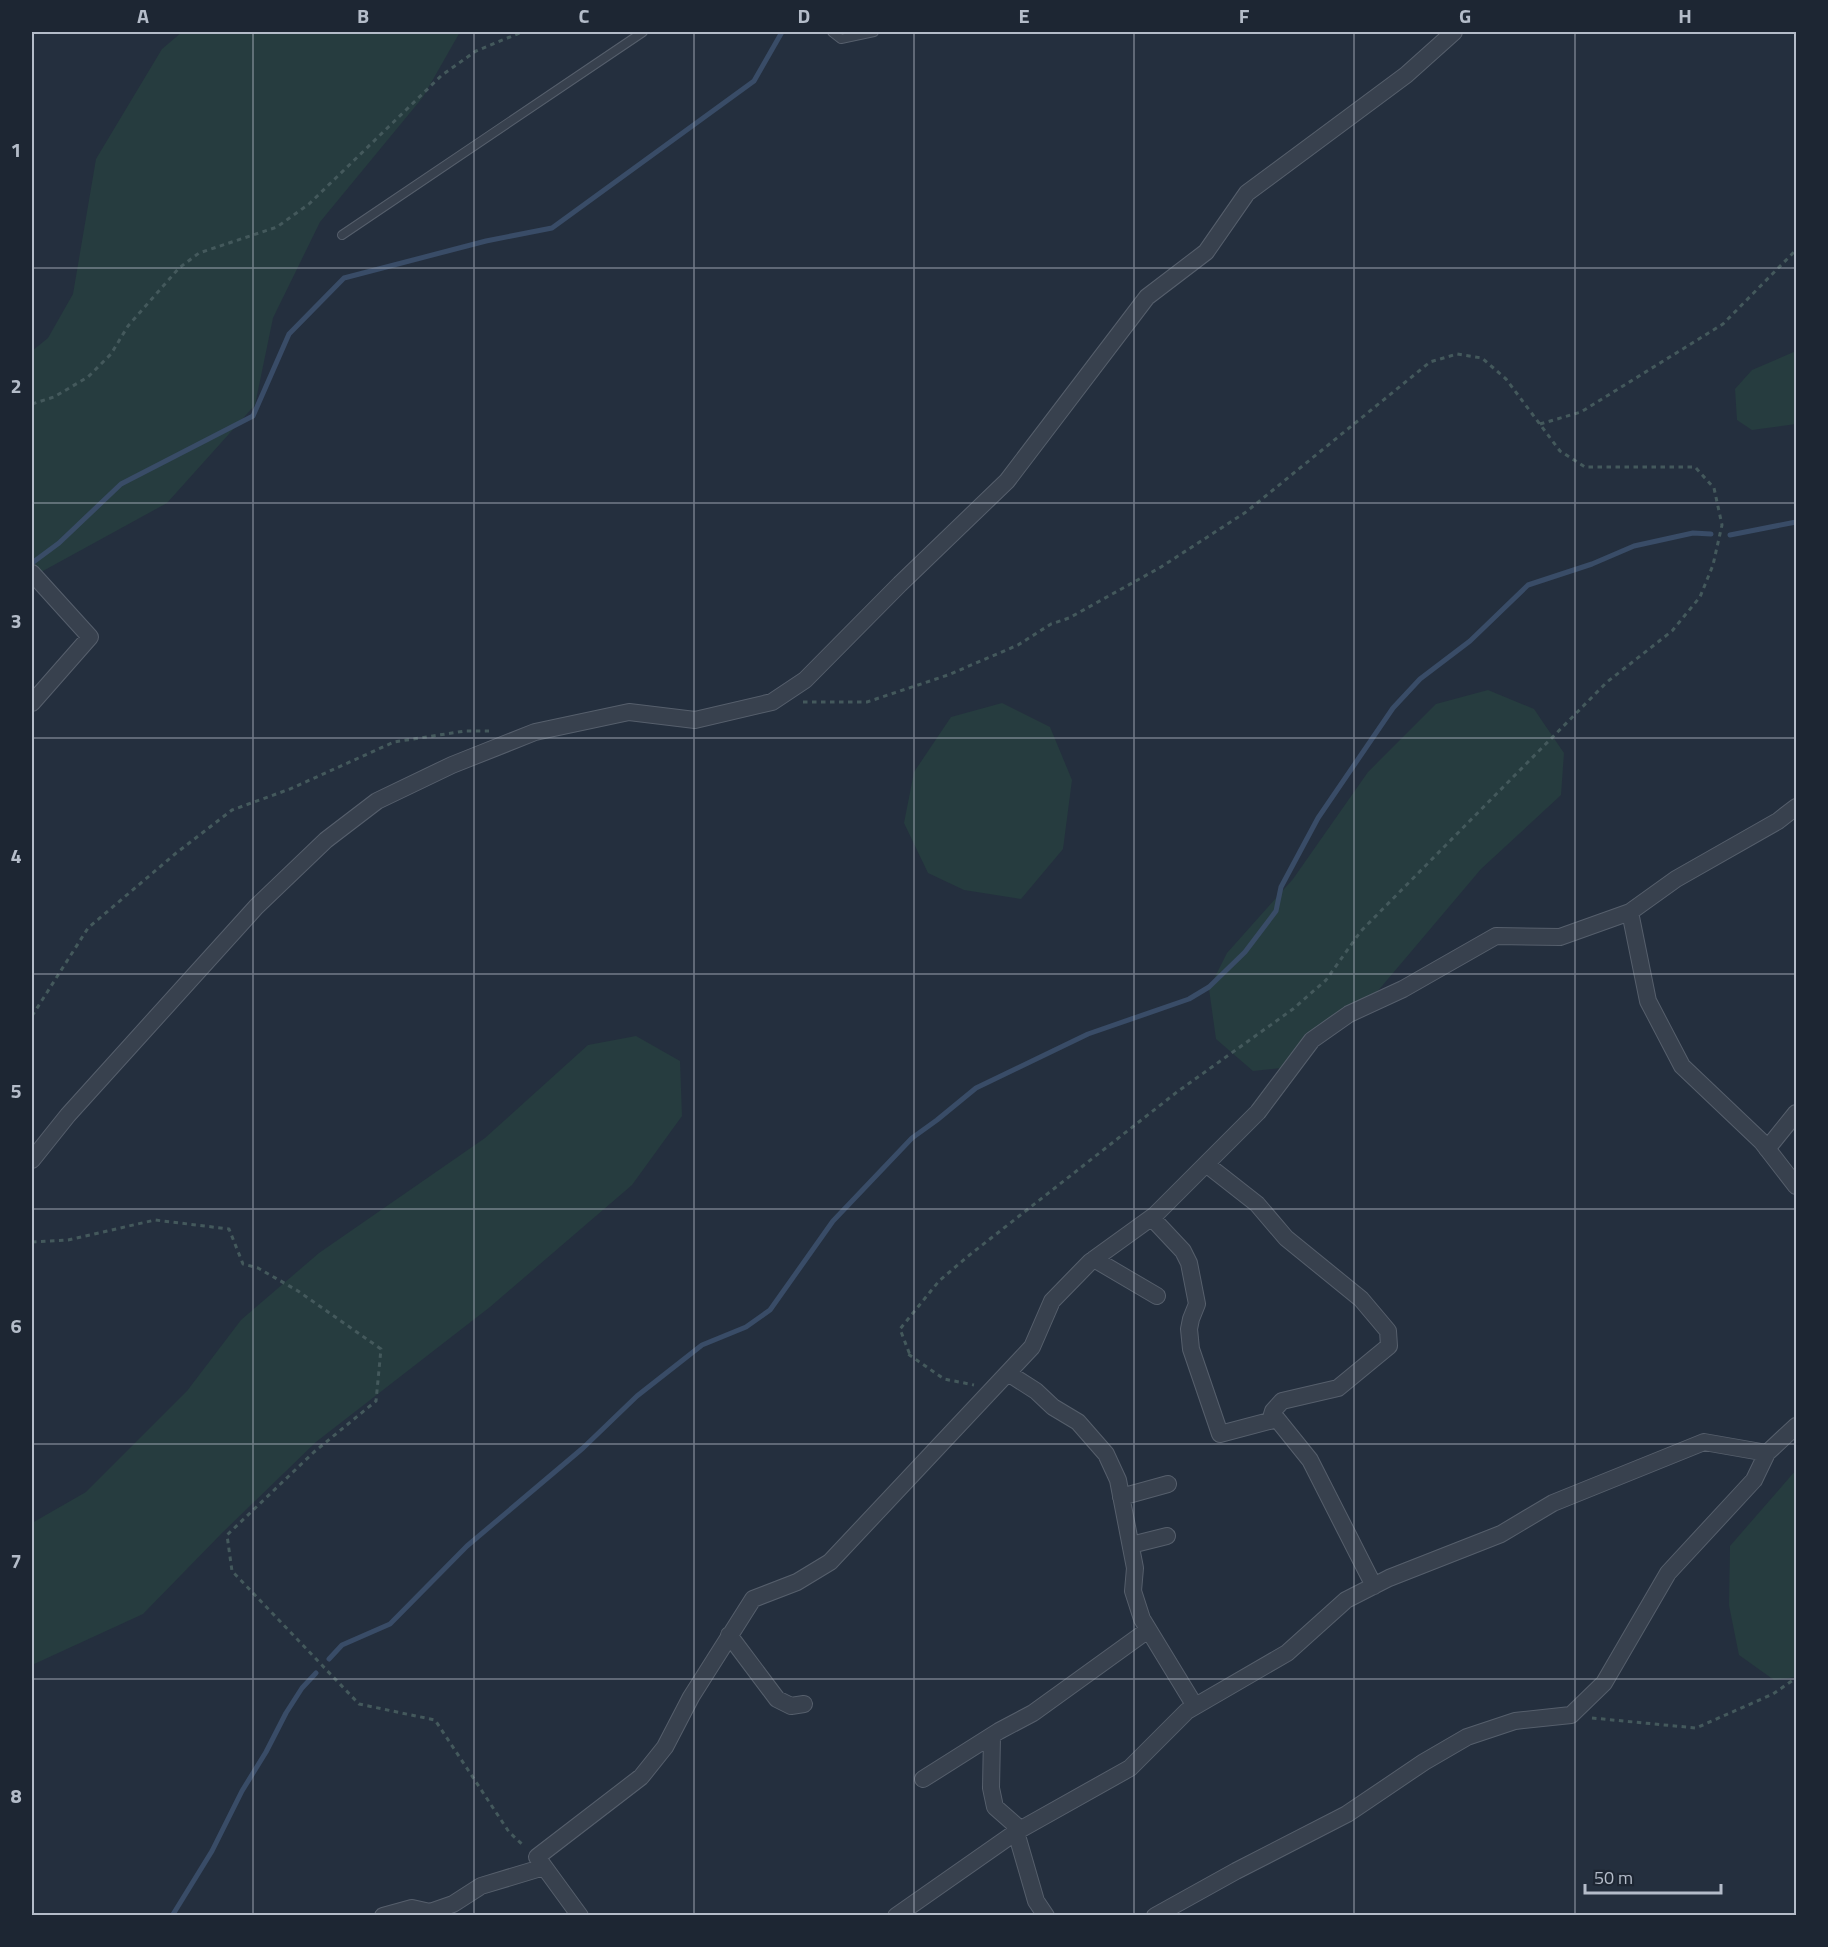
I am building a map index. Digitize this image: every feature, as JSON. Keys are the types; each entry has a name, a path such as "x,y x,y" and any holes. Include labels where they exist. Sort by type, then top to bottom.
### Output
{"street":[{"path":"32,1160 68,1116 256,907 327,840 377,801 452,765 536,732 629,712 695,720 772,702 805,680 1007,481 1147,297 1206,252 1247,194 1406,75 1454,32"},
{"path":"32,703 90,637 34,575"},
{"path":"383,1916 412,1908 430,1912 453,1904 482,1886 540,1862 641,1777 665,1748 691,1697 753,1599 797,1582 830,1562 1032,1347 1052,1301 1094,1259 1152,1218 1258,1112 1312,1040 1349,1014 1403,989 1496,936 1560,937 1630,912 1676,879 1778,821 1797,807"},
{"path":"1630,912 1648,1001 1682,1066 1767,1149 1797,1186"},
{"path":"1767,1149 1797,1113"},
{"path":"1206,1164 1257,1204 1286,1238 1361,1299 1388,1331 1389,1346 1338,1388 1282,1401 1273,1411 1270,1421"},
{"path":"1152,1218 1183,1251 1189,1263 1197,1304 1189,1329 1191,1349 1220,1434 1277,1419 1310,1460 1374,1586"},
{"path":"1094,1259 1157,1296"},
{"path":"1008,1373 1036,1391 1053,1407 1078,1422 1106,1454 1118,1480 1135,1568 1133,1591 1142,1619 1195,1707"},
{"path":"1155,1916 1236,1870 1347,1814 1424,1762 1467,1737 1515,1721 1571,1715 1604,1683 1668,1573 1754,1480 1767,1453 1797,1425"},
{"path":"896,1916 1018,1831 1130,1768 1188,1711 1287,1653 1346,1600 1374,1586 1501,1534 1553,1503 1704,1442 1767,1453"},
{"path":"1121,1497 1168,1484"},
{"path":"1131,1545 1167,1536"},
{"path":"923,1779 1034,1713 1148,1630"},
{"path":"729,1635 777,1699 791,1706 804,1704"},
{"path":"992,1736 991,1788 995,1807 1018,1831 1036,1901 1046,1916"},
{"path":"540,1862 580,1916"}],"lane":[{"path":"342,235 643,32"},
{"path":"832,32 841,39 874,32"}],"path":[{"path":"32,404 54,397 88,377 111,354 128,326 178,267 199,253 277,227 309,204 442,75 476,51 522,32"},
{"path":"1540,424 1581,412 1722,324 1797,250"},
{"path":"772,702 867,702 948,675 1018,645 1052,624 1069,618 1161,567 1246,512 1430,362 1457,354 1482,358 1506,379 1560,451 1585,467 1695,467 1714,489 1722,525 1713,565 1700,597 1672,631 1607,681 1361,931 1326,981 1293,1009 1177,1092 939,1281 900,1329 910,1354 908,1354 944,1379 994,1388"},
{"path":"32,1016 88,928 232,810 290,789 394,742 465,731 500,731"},
{"path":"32,1242 68,1240 155,1220 229,1229 243,1264 258,1268 298,1291 381,1348 376,1401 314,1452 227,1535 232,1571 358,1704 435,1720 509,1832 540,1862"},
{"path":"1571,1715 1696,1728 1773,1694 1797,1678"}],"green space":[{"path":"182,32 460,32 423,97 320,222 273,318 255,405 167,503 32,577 32,351 48,338 73,294 96,159 162,49"},
{"path":"1796,351 1796,424 1752,430 1737,420 1735,389 1752,370"},
{"path":"1488,690 1534,709 1564,753 1561,795 1481,869 1366,1005 1290,1067 1253,1071 1216,1039 1209,989 1227,953 1293,879 1368,772 1436,704"},
{"path":"1002,703 1050,727 1072,780 1063,849 1021,899 964,890 928,873 904,823 914,772 951,717"},
{"path":"636,1036 680,1061 682,1116 632,1185 490,1307 316,1442 143,1614 32,1665 32,1523 86,1492 187,1391 241,1320 319,1253 485,1138 588,1045"},
{"path":"1796,1470 1796,1677 1774,1680 1739,1655 1729,1605 1730,1546"}],"waterway":[{"path":"32,563 59,543 121,484 253,416 289,334 344,278 486,241 552,228 754,81 782,32"},
{"path":"1730,535 1796,522"},
{"path":"329,1659 342,1645 390,1624 467,1546 583,1448 637,1396 702,1345 746,1327 770,1310 833,1221 912,1138 976,1088 1088,1034 1189,999 1209,987 1245,952 1276,911 1281,887 1318,818 1393,708 1420,679 1470,641 1528,585 1592,564 1634,546 1693,533 1711,534"},
{"path":"172,1916 212,1851 242,1791 286,1713 302,1688 316,1673"}]}
